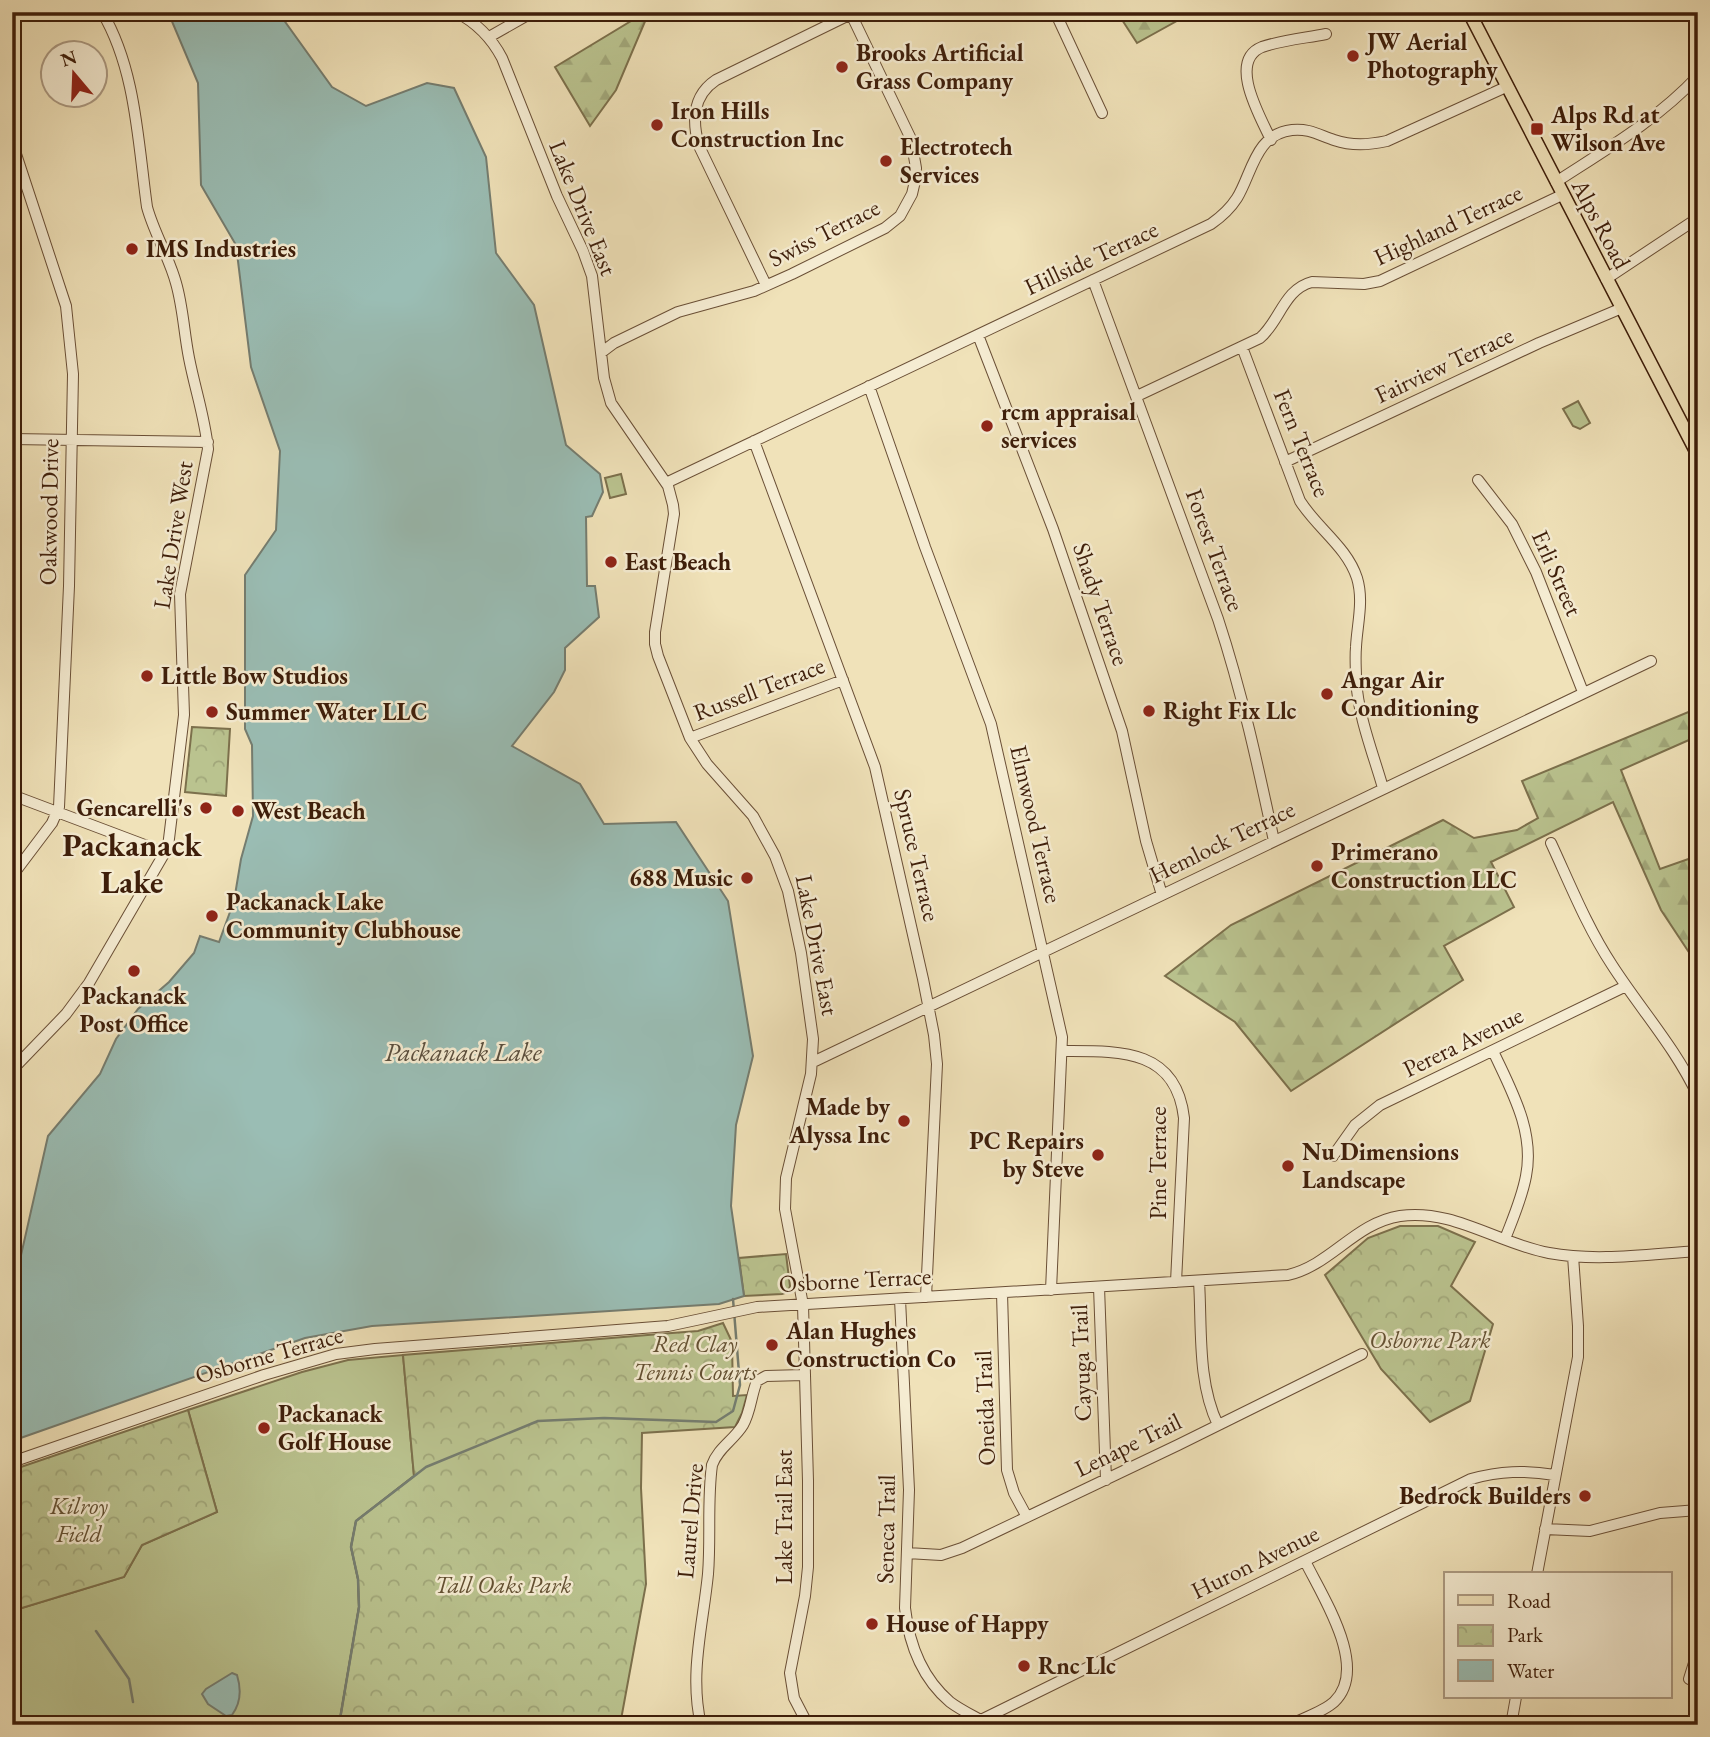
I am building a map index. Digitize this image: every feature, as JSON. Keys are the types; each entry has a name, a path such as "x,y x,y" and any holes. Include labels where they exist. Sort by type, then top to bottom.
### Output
{"main road":[{"name":"Alps Road","path":"1469,12 1698,455"}],"street":[{"name":"Lake Drive West","path":"12,1070 66,1014 89,983 125,918 166,853 171,832 184,715 180,594 206,472 208,442 202,407 188,357 176,282 147,207 124,67 102,12"},
{"name":"Lake Drive East","path":"456,12 489,37 502,58 557,196 583,251 596,299 604,378 611,403 666,483 671,495 674,514 655,632 658,656 690,738 707,764 753,816 783,877 812,1022 813,1062 785,1193 788,1225 803,1304"},
{"path":"489,37 533,12"},
{"path":"1055,12 1102,113"},
{"path":"766,285 699,146 694,123 697,101 708,85 716,80 853,13"},
{"name":"Swiss Terrace","path":"602,352 614,343 678,312 766,285 885,228 900,216 912,194 916,168 909,135 853,13"},
{"path":"1326,34 1263,47 1250,59 1247,86 1271,140 1283,132 1306,130 1347,144 1371,145 1387,141 1506,87"},
{"path":"1556,182 1647,123 1698,76"},
{"name":"Hillside Terrace","path":"666,483 1221,217 1238,197 1254,158 1271,140"},
{"name":"Oakwood Drive","path":"12,142 66,306 73,374 69,586 57,812 52,823 12,876"},
{"name":"Highland Terrace","path":"1137,396 1242,347 1268,331 1290,295 1303,284 1364,284 1380,281 1562,195"},
{"path":"1606,279 1698,218"},
{"name":"Forest Terrace","path":"1093,280 1235,671 1274,841"},
{"name":"Fairview Terrace","path":"1285,462 1539,343 1622,308"},
{"name":"Shady Terrace","path":"978,335 1053,529 1122,731 1146,841 1162,895"},
{"name":"Fern Terrace","path":"1242,347 1300,501 1335,542 1357,578 1360,598 1355,651 1356,682 1383,788"},
{"name":"Elmwood Terrace","path":"869,386 991,724 1062,1037 1051,1290"},
{"path":"12,439 208,442"},
{"name":"Spruce Terrace","path":"754,441 879,781 929,1006 937,1064 926,1297"},
{"name":"Erli Street","path":"1478,480 1512,524 1536,572 1583,692"},
{"name":"Hemlock Terrace","path":"813,1062 1651,661"},
{"name":"Russell Terrace","path":"690,738 843,680"},
{"path":"12,795 166,853"},
{"path":"1551,843 1596,938 1626,986 1668,1042 1698,1096"},
{"name":"Perera Avenue","path":"1333,1156 1356,1125 1380,1105 1626,986"},
{"path":"1493,1051 1521,1112 1528,1143 1525,1180 1505,1239"},
{"name":"Pine Terrace","path":"1062,1052 1116,1052 1141,1057 1159,1066 1174,1084 1184,1118 1176,1282"},
{"name":"Osborne Terrace","path":"12,1462 264,1375 336,1354 668,1326 757,1307 1275,1276 1303,1271 1325,1259 1371,1225 1402,1216 1449,1220 1546,1252 1573,1256 1698,1251"},
{"path":"1538,1572 1578,1357 1573,1256"},
{"path":"1199,1281 1205,1387 1218,1424"},
{"name":"Cayuga Trail","path":"1099,1287 1106,1480"},
{"name":"Oneida Trail","path":"1002,1293 1007,1470 1014,1493 1027,1517"},
{"name":"Seneca Trail","path":"900,1299 909,1490 905,1608 907,1624 916,1656 929,1680 963,1711 985,1722"},
{"name":"Lake Trail East","path":"803,1304 808,1567 790,1673 794,1698 808,1725"},
{"name":"Lenape Trail","path":"907,1553 928,1556 954,1552 1363,1354"},
{"name":"Laurel Drive","path":"698,1721 695,1667 708,1572 712,1465 719,1451 743,1425 749,1413 755,1386 761,1377 804,1375"},
{"name":"Huron Avenue","path":"985,1722 1471,1479 1520,1471 1555,1475"},
{"path":"1545,1529 1590,1531 1660,1513 1698,1510"},
{"path":"1290,1725 1336,1700 1345,1686 1347,1676 1348,1665 1343,1642 1305,1561"},
{"path":"1689,1679 1698,1650"},
{"path":"1511,1725 1516,1698"}],"green space":[{"path":"649,12 616,90 590,126 555,67"},
{"path":"1117,12 1193,12 1137,43"},
{"path":"1578,401 1590,423 1580,429 1573,426 1563,409"},
{"path":"621,474 626,494 610,498 605,478"},
{"path":"1698,708 1698,736 1621,770 1660,869 1694,857 1698,867 1698,966 1661,910 1613,802 1491,862 1514,907 1444,946 1463,980 1291,1091 1235,1022 1165,976 1231,925 1443,820 1474,838 1517,830 1538,818 1522,781"},
{"path":"192,727 230,729 226,796 185,792"},
{"name":"Osborne Park","path":"1400,1226 1438,1226 1475,1242 1451,1286 1493,1324 1470,1401 1430,1422 1381,1369 1325,1275 1368,1238"},
{"path":"786,1254 790,1286 788,1292 744,1296 739,1258"},
{"name":"Tall Oaks Park","path":"723,1323 732,1342 733,1396 747,1395 735,1427 642,1433 641,1488 646,1584 620,1725 339,1725 359,1607 358,1579 351,1547 356,1521 414,1476 403,1355 698,1331"},
{"path":"403,1355 414,1476 356,1521 351,1547 358,1579 359,1607 339,1725 12,1725 12,1611 124,1577 142,1545 217,1512 188,1410 302,1372 348,1360"},
{"name":"Kilroy Field","path":"188,1410 217,1512 142,1545 124,1577 12,1611 12,1470"}],"water":[{"name":"Packanack Lake","path":"168,12 278,12 332,87 366,106 427,83 454,88 486,157 496,253 534,305 566,445 600,474 603,492 592,516 586,517 587,586 595,586 599,617 565,648 565,670 554,692 512,746 580,784 604,824 676,822 728,901 753,1056 736,1125 731,1206 744,1296 719,1304 372,1326 305,1338 12,1441 12,1295 48,1136 100,1074 116,1039 138,1009 169,982 194,953 200,936 219,942 234,901 241,859 253,816 252,745 245,729 245,575 276,530 280,451 251,367 236,245 201,185 198,83"},
{"path":"232,1673 237,1675 239,1695 232,1715 226,1716 208,1704 202,1694"}],"waterway":[{"path":"339,1725 359,1607 358,1579 351,1547 356,1521 426,1467 538,1421 604,1418 716,1422 733,1411 740,1385 733,1299"},
{"path":"96,1631 129,1679 133,1702"},
{"path":"132,1725 133,1717"}],"place":[{"name":"JW Aerial Photography","path":"1353,56"},
{"name":"Brooks Artificial Grass Company","path":"842,67"},
{"name":"Iron Hills Construction Inc","path":"657,125"},
{"name":"Alps Rd at Wilson Ave","path":"1537,129"},
{"name":"Electrotech Services","path":"886,161"},
{"name":"IMS Industries","path":"132,249"},
{"name":"rcm appraisal services","path":"987,426"},
{"name":"East Beach","path":"611,562"},
{"name":"Little Bow Studios","path":"147,676"},
{"name":"Angar Air Conditioning","path":"1327,694"},
{"name":"Right Fix Llc","path":"1149,711"},
{"name":"Summer Water LLC","path":"212,712"},
{"name":"Gencarelli's","path":"206,808"},
{"name":"West Beach","path":"238,811"},
{"name":"Primerano Construction LLC","path":"1317,866"},
{"name":"688 Music","path":"747,878"},
{"name":"Packanack Lake Community Clubhouse","path":"212,916"},
{"name":"Packanack Post Office","path":"134,971"},
{"name":"Made by Alyssa Inc","path":"904,1121"},
{"name":"PC Repairs by Steve","path":"1098,1155"},
{"name":"Nu Dimensions Landscape","path":"1288,1166"},
{"name":"Alan Hughes Construction Co","path":"772,1345"},
{"name":"Packanack Golf House","path":"264,1428"},
{"name":"Bedrock Builders","path":"1585,1496"},
{"name":"House of Happy","path":"872,1624"},
{"name":"Rnc Llc","path":"1024,1666"}],"district":[{"name":"Packanack Lake","path":"132,864"}],"park label":[{"name":"Red Clay Tennis Courts","path":"695,1358"}]}
